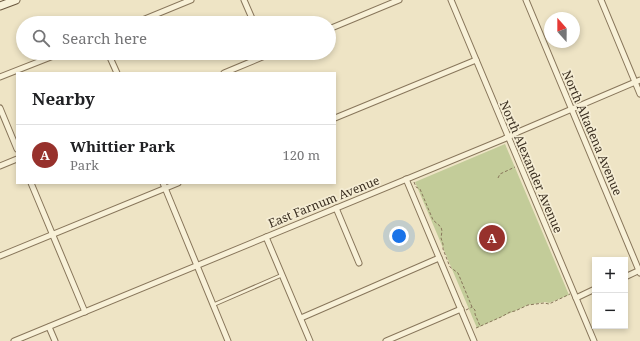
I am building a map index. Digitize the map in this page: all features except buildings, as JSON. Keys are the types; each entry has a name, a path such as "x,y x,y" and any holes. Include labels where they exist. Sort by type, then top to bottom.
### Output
{"street":[{"path":"0,6 16,0"},
{"path":"152,16 190,0"},
{"path":"244,0 251,16"},
{"path":"336,26 399,0"},
{"name":"North Alexander Avenue","path":"451,0 594,341"},
{"name":"North Altadena Avenue","path":"526,0 640,271"},
{"path":"601,0 638,81 640,94"},
{"path":"0,77 43,60"},
{"path":"111,60 117,72"},
{"path":"226,72 255,60"},
{"path":"336,118 476,60"},
{"name":"East Farnum Avenue","path":"14,341 406,180 638,81"},
{"path":"0,108 16,147"},
{"path":"0,166 16,159"},
{"path":"406,180 463,310 474,341"},
{"path":"31,184 85,312"},
{"path":"0,256 164,186 228,341"},
{"path":"336,208 359,263"},
{"path":"266,237 310,341"},
{"path":"301,318 439,258"},
{"path":"628,275 640,271"},
{"path":"576,298 592,291"},
{"path":"386,341 463,310"},
{"path":"49,327 55,341"}],"lane":[{"path":"213,305 282,274"}],"path":[{"path":"498,178 500,174 515,166"},
{"path":"413,182 420,189 433,220 441,228 443,249 450,267 458,273 472,307 475,310 480,326"},
{"path":"476,328 528,305 544,303 549,304 570,294"},
{"path":"463,310 472,307"}],"green space":[{"path":"505,144 569,295 549,303 545,302 528,305 477,328 415,182"}],"place":[{"name":"Whittier Park","path":"492,238"}]}
